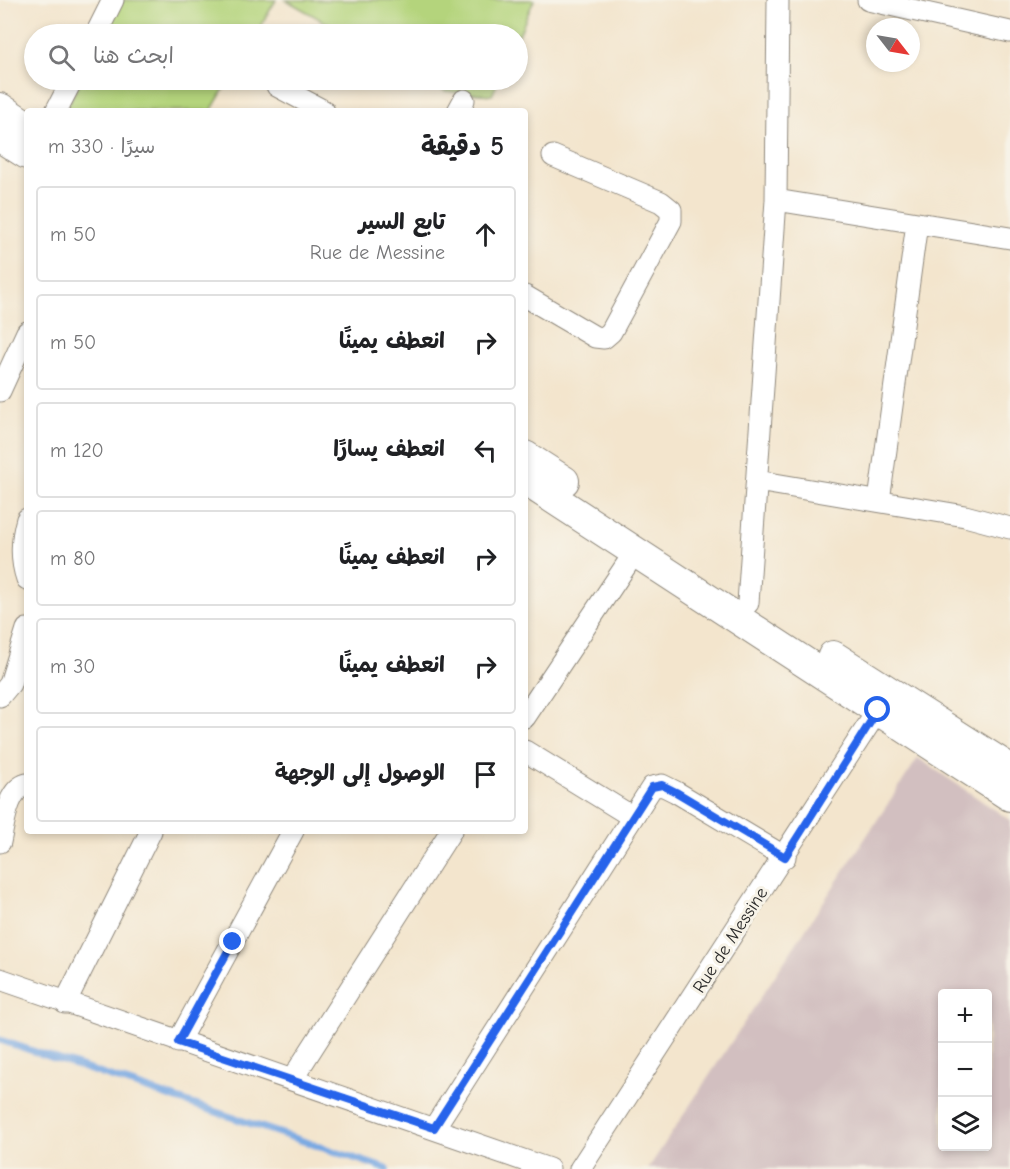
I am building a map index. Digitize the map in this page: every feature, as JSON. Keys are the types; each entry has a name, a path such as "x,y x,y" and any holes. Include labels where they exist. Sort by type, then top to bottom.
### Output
{"street":[{"path":"101,24 113,0"},
{"path":"748,603 776,200 778,0"},
{"path":"868,0 1010,32"},
{"path":"58,108 67,90"},
{"path":"285,90 318,108"},
{"path":"0,108 24,124"},
{"path":"0,137 24,152"},
{"path":"528,298 595,337 604,338 611,332 671,221 670,210 661,202 553,156"},
{"path":"776,200 1010,238"},
{"path":"879,501 917,223"},
{"path":"0,391 24,339"},
{"path":"528,458 748,603 1010,769"},
{"path":"758,481 965,516 1010,528"},
{"path":"528,482 1010,796"},
{"path":"24,532 21,545 24,572"},
{"path":"528,712 635,552"},
{"path":"0,696 10,684 24,639"},
{"name":"Rue de Messine","path":"580,1169 785,857 878,710"},
{"path":"528,753 631,816"},
{"path":"0,842 12,797 17,788 24,784"},
{"path":"434,1128 631,816 652,787 662,785 785,857"},
{"path":"64,1003 149,834"},
{"path":"178,1042 290,834"},
{"path":"293,1078 449,834"},
{"path":"0,979 178,1042 293,1078 549,1169"}],"shaded area":[{"path":"918,758 1010,820 1010,1169 648,1169"}],"green space":[{"path":"122,0 276,0 262,24 110,24"},
{"path":"286,0 534,0 524,24 328,24"},
{"path":"76,90 223,90 213,108 67,108"},
{"path":"443,90 494,90 492,95"}],"waterway":[{"path":"0,1040 387,1169"}],"route":[{"path":"233,942 178,1042 293,1078 434,1128 644,795 652,787 657,784 662,785 676,792 785,857 878,710"}]}
